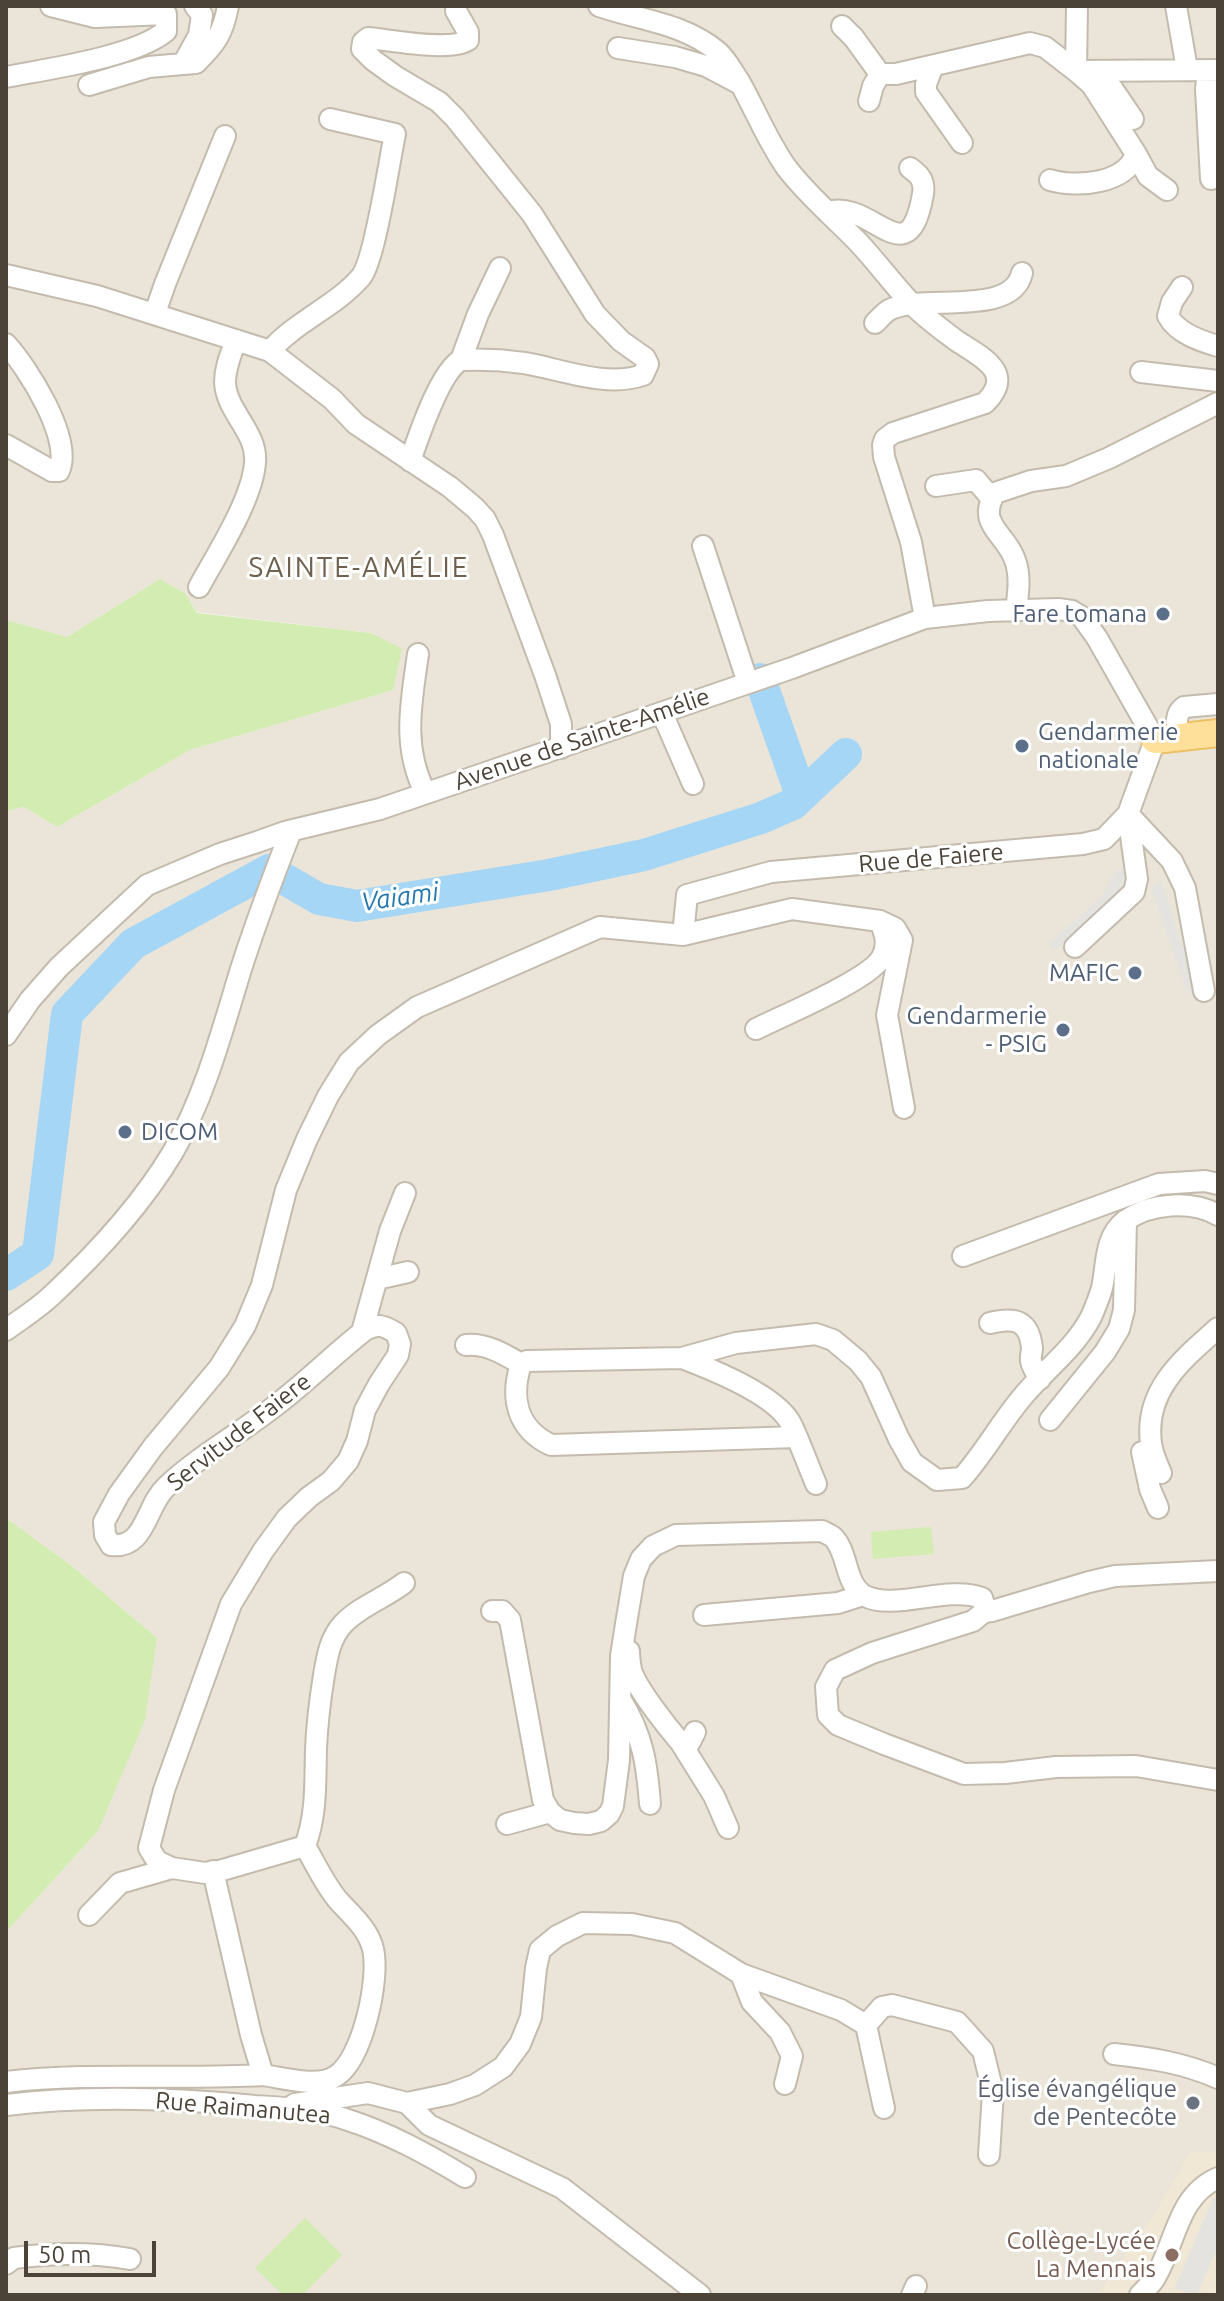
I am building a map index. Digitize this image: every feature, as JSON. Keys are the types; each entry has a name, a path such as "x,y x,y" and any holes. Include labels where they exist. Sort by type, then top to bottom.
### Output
{"main road":[{"path":"1166,739 1218,733"}],"street":[{"path":"6,77 84,61 157,39 166,31 170,10 95,17 51,6"},
{"path":"183,64 199,35 202,15 195,6"},
{"path":"89,85 149,67 196,63 212,47 225,26 228,6"},
{"path":"599,6 692,35 725,59 787,168 912,304 934,324 983,357 993,368 997,386 985,403 893,433 883,445 911,542 925,618"},
{"path":"1076,71 1077,6"},
{"path":"1176,6 1204,70 1211,179"},
{"path":"410,461 423,423 440,389 454,364 461,360 524,363 614,379 643,375 648,364 595,314 532,214 455,118 439,102 395,76 362,49 363,42 368,38 463,44 468,40 468,32 456,11"},
{"path":"842,26 880,74"},
{"path":"880,74 896,74 1030,43 1045,47 1092,85 1148,176 1167,190"},
{"path":"618,48 675,57 706,66 740,84"},
{"path":"933,66 926,92 962,143"},
{"path":"1076,71 1204,70"},
{"path":"1076,71 1112,88 1133,119"},
{"path":"869,101 880,74"},
{"path":"270,351 280,339 331,303 363,275 372,248 395,134 330,119"},
{"path":"155,313 225,136"},
{"path":"1050,180 1066,185 1105,179 1133,164 1136,154"},
{"path":"828,212 853,212 888,232 902,235 911,229 917,218 924,190 921,176 910,168"},
{"path":"461,360 500,268"},
{"path":"875,323 889,310 912,304 982,302 1003,295 1020,281 1022,273"},
{"path":"6,275 97,296 270,351 332,399 356,424 450,487 485,519 545,675 561,724 561,748"},
{"path":"1182,287 1172,302 1168,316 1173,326 1218,346"},
{"path":"199,587 234,522 255,462 252,443 230,403 225,384 227,363 236,340"},
{"path":"6,344 31,377 53,419 63,463 59,471 52,471 6,445"},
{"path":"1141,372 1218,381"},
{"path":"1016,611 1019,588 1015,560 990,520 988,505 995,493 1031,481 1066,476 1218,403"},
{"path":"936,486 976,480 992,499"},
{"path":"703,546 748,683"},
{"name":"Avenue de Sainte-Amélie","path":"8,1029 59,967 147,885 220,854 291,831 380,809 748,683 925,618 988,611 1072,611 1082,617 1166,739"},
{"path":"418,654 409,712 410,736 413,766 425,792"},
{"name":"Rue de Faiere","path":"683,935 687,895 771,872 1083,844 1104,839 1128,814 1180,710 1218,704"},
{"path":"662,713 693,784"},
{"path":"1075,947 1134,892 1137,879 1128,814"},
{"path":"1128,814 1172,861 1185,888 1204,991"},
{"path":"6,1330 48,1298 107,1237 153,1183 173,1152 208,1074 258,918 291,831"},
{"path":"683,935 792,909 880,921 895,928 902,940 887,1015 904,1108"},
{"path":"756,1029 867,974 882,958 888,941 880,921"},
{"name":"Servitude Faiere","path":"362,1332 277,1405 185,1469 162,1491 134,1540 126,1545 111,1545 105,1535 104,1522 119,1494 153,1447 219,1368 245,1326 262,1285 286,1190 328,1096 349,1062 378,1035 417,1007 600,927 683,935"},
{"path":"963,1256 1159,1184 1205,1181 1218,1184"},
{"path":"362,1332 390,1231 405,1193"},
{"path":"521,1364 527,1361 682,1358 736,1343 816,1334 833,1340 847,1350 871,1377 912,1462 937,1480 962,1478 1002,1421 1085,1328 1102,1289 1111,1239 1126,1220 1141,1213 1174,1206 1200,1207 1218,1215"},
{"path":"1050,1420 1105,1352 1119,1329 1124,1310 1126,1220"},
{"path":"377,1279 408,1272"},
{"path":"990,1323 1013,1320 1027,1329 1031,1362 1040,1379"},
{"path":"305,1846 205,1873 172,1868 157,1861 149,1848 164,1790 231,1604 287,1518 331,1481 348,1461 365,1410 398,1355 400,1344 396,1333 384,1325 362,1332"},
{"path":"1158,1508 1150,1489 1142,1452 1154,1406 1165,1380 1218,1328"},
{"path":"466,1345 476,1344 499,1351 521,1364"},
{"path":"682,1358 724,1374 777,1408 788,1419 816,1484"},
{"path":"521,1364 515,1391 518,1409 525,1424 538,1439 551,1445 797,1437"},
{"path":"1150,1426 1151,1446 1161,1473"},
{"path":"492,1611 502,1611 510,1620 542,1792 550,1812 560,1820 589,1824 601,1821 609,1814 616,1796 621,1656 625,1627 634,1576 641,1559 653,1546 676,1535 822,1531 838,1544 853,1584 863,1595"},
{"path":"1218,1571 1115,1576 984,1612 973,1621 872,1653 835,1670 826,1687 828,1715 838,1725 964,1774 1122,1766 1218,1780"},
{"path":"305,1846 312,1828 315,1801 318,1706 334,1636 345,1622 404,1583"},
{"path":"704,1615 838,1603 863,1595 885,1600 970,1594 982,1598 984,1612"},
{"path":"625,1627 631,1671 688,1738 728,1828"},
{"path":"620,1699 640,1735 648,1772 650,1804"},
{"path":"507,1824 550,1812"},
{"path":"6,2082 54,2078 263,2075 311,2082 335,2077 357,2048 368,2017 374,1977 373,1949 361,1925 335,1897 305,1846"},
{"path":"89,1915 120,1883 172,1868"},
{"path":"213,1871 263,2075"},
{"path":"288,2109 295,2104 368,2093 407,2103 475,2085 503,2067 520,2044 531,2017 540,1950 557,1936 583,1923 632,1924 675,1933 741,1974 841,2010 866,2025 884,2108"},
{"path":"741,1974 752,2002 780,2032 792,2056 785,2084"},
{"path":"866,2025 882,2007 892,2005 957,2022 983,2051 993,2092 989,2155"},
{"path":"1114,2054 1168,2061 1218,2078"},
{"name":"Rue Raimanutea","path":"6,2105 170,2099 314,2111 343,2118 418,2148 465,2177"},
{"path":"407,2103 429,2125 562,2188 700,2295"},
{"path":"1140,2295 1156,2278 1187,2202 1210,2181 1218,2178"},
{"path":"6,2264 14,2258 76,2254 103,2254 130,2259"}],"shaded area":[{"path":"6,6 1218,6 1218,2295 6,2295 6,1932 98,1831 157,1638 72,1566 6,1518 6,811 24,807 57,827 190,750 393,690 371,633 197,612 185,593 160,579 67,637 6,620"},
{"path":"1116,870 1128,870 1120,890 1095,917 1052,951 1050,942 1090,908 1106,890"},
{"path":"1161,881 1196,989 1188,995 1151,887"},
{"name":"Collège-Lycée La Mennais","path":"1190,2152 1218,2152 1218,2295 1097,2295 1154,2215"},
{"path":"1213,2198 1218,2198 1218,2247 1197,2295 1174,2289"}],"green space":[{"path":"160,579 185,593 197,613 371,633 402,649 393,690 190,750 57,827 24,807 6,811 6,620 67,637"},
{"path":"6,1518 72,1566 157,1638 145,1720 98,1831 6,1932"},
{"path":"931,1527 934,1554 873,1559 871,1532"},
{"path":"305,2218 342,2255 302,2295 283,2295 255,2268"}],"waterway":[{"path":"760,679 801,795"},
{"name":"Vaiami","path":"6,1275 38,1254 67,1014 133,944 269,870 319,899 357,906 549,875 644,855 761,818 793,804 846,754"}],"place":[{"name":"Fare tomana","path":"1163,614"},
{"name":"Gendarmerie nationale","path":"1022,746"},
{"name":"MAFIC","path":"1135,973"},
{"name":"Gendarmerie - PSIG","path":"1063,1030"},
{"name":"DICOM","path":"125,1132"},
{"name":"Église évangélique de Pentecôte","path":"1193,2103"},
{"name":"Collège-Lycée La Mennais","path":"1172,2255"}],"district":[{"name":"SAINTE-AMÉLIE","path":"359,568"}]}
